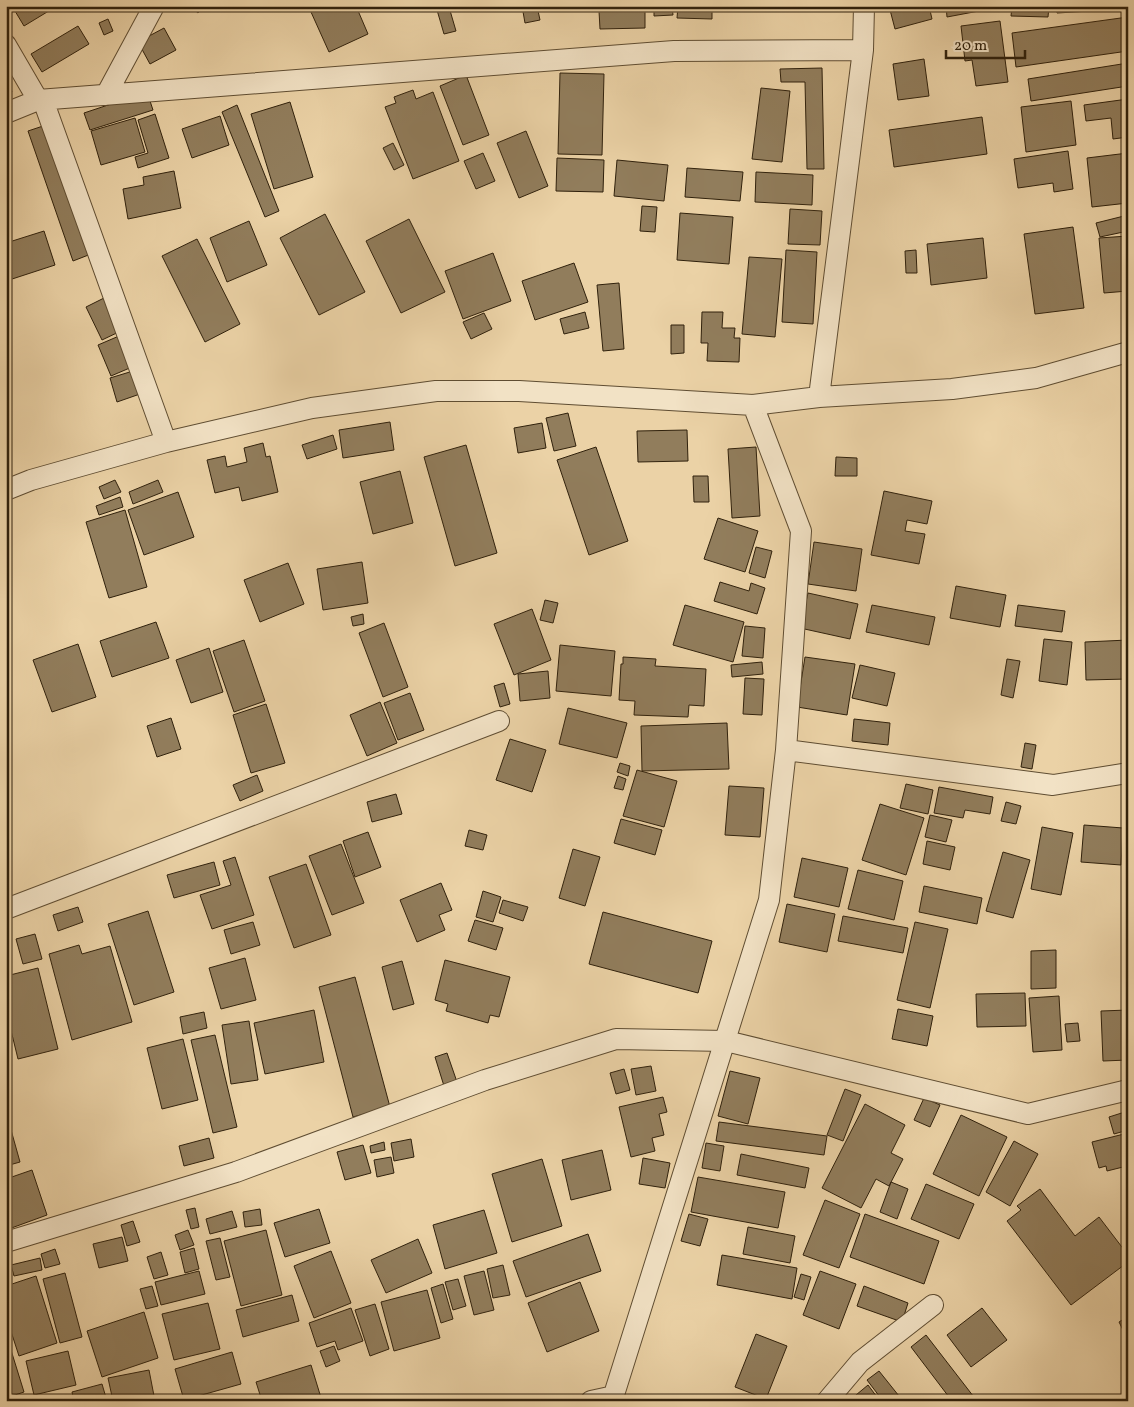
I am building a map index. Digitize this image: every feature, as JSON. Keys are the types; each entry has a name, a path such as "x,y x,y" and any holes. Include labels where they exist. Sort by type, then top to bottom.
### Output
{"street":[{"path":"106,95 154,6"},
{"path":"819,397 863,50 864,6"},
{"path":"6,45 41,100 166,442"},
{"path":"6,113 41,100 674,51 863,50"},
{"path":"6,490 31,480 166,442 312,408 436,391 520,391 753,406 819,397 952,388 1036,378 1128,352"},
{"path":"591,1401 613,1398 769,900 786,750 801,531 753,406"},
{"path":"6,910 499,721"},
{"path":"786,750 1053,785 1128,773"},
{"path":"6,1242 236,1172 486,1080 616,1039 726,1041 1028,1114 1128,1090"},
{"path":"827,1401 860,1362 933,1305"}],"building":[{"path":"12,6 57,6 24,26"},
{"path":"190,6 204,6 198,13"},
{"path":"323,6 356,6 368,34 329,52 311,12"},
{"path":"522,6 537,6 540,20 525,23"},
{"path":"565,6 591,6 591,10 565,11"},
{"path":"654,6 672,6 673,15 654,16"},
{"path":"678,6 712,6 712,19 677,18"},
{"path":"889,6 929,6 932,19 895,29"},
{"path":"946,6 978,6 979,11 947,17"},
{"path":"1012,6 1049,6 1048,17 1011,16"},
{"path":"1057,6 1122,6 1123,9 1057,13"},
{"path":"449,7 456,31 444,34 437,10"},
{"path":"645,10 645,28 600,29 599,11"},
{"path":"1128,17 1128,51 1016,67 1012,33"},
{"path":"108,19 113,31 104,35 99,23"},
{"path":"1000,21 1008,82 976,86 972,60 965,61 961,26"},
{"path":"78,26 89,44 42,72 31,54"},
{"path":"164,28 176,50 150,64 138,42"},
{"path":"924,59 929,96 898,100 893,64"},
{"path":"1128,63 1128,86 1031,101 1028,79"},
{"path":"822,68 824,169 807,169 805,82 781,82 780,69"},
{"path":"560,73 604,74 602,155 558,154"},
{"path":"466,75 489,135 463,145 440,86"},
{"path":"6,80 12,92 6,95"},
{"path":"761,88 790,91 782,162 752,159"},
{"path":"413,90 416,99 433,92 459,161 413,179 385,107 396,103 394,97"},
{"path":"147,92 153,110 90,130 84,113"},
{"path":"1128,99 1128,137 1113,139 1111,118 1086,121 1084,105"},
{"path":"1071,101 1076,145 1026,152 1021,107"},
{"path":"290,102 313,177 274,189 251,114"},
{"path":"237,105 279,211 265,217 222,112"},
{"path":"155,114 169,158 138,168 135,157 148,153 138,120"},
{"path":"220,116 229,145 192,158 182,129"},
{"path":"982,117 987,154 894,167 889,130"},
{"path":"135,118 145,152 101,165 91,131"},
{"path":"46,125 91,254 73,261 28,131"},
{"path":"526,131 548,186 519,198 497,143"},
{"path":"393,143 404,165 394,170 383,148"},
{"path":"1068,151 1073,189 1054,192 1053,183 1018,188 1014,159"},
{"path":"483,153 495,181 476,189 464,161"},
{"path":"1128,153 1128,203 1092,207 1087,158"},
{"path":"557,158 604,160 603,192 556,191"},
{"path":"617,160 668,165 664,201 614,196"},
{"path":"687,168 743,172 740,201 685,197"},
{"path":"174,171 181,208 128,219 123,189 144,185 143,177"},
{"path":"756,172 813,175 812,205 755,202"},
{"path":"642,206 657,207 655,232 640,231"},
{"path":"790,209 822,211 820,245 788,244"},
{"path":"680,213 733,217 729,264 677,260"},
{"path":"325,214 365,292 319,315 280,238"},
{"path":"1128,215 1128,231 1100,237 1096,223"},
{"path":"409,219 445,292 401,313 366,241"},
{"path":"249,221 267,265 227,282 210,238"},
{"path":"1073,227 1084,308 1035,314 1024,234"},
{"path":"44,231 55,265 6,281 6,243"},
{"path":"1128,236 1128,291 1104,293 1099,238"},
{"path":"983,238 987,278 931,285 927,244"},
{"path":"197,239 240,324 205,342 162,256"},
{"path":"786,250 817,252 813,324 782,322"},
{"path":"916,250 917,273 906,273 905,251"},
{"path":"493,253 511,301 463,319 445,271"},
{"path":"749,257 782,259 775,337 742,334"},
{"path":"574,263 588,302 535,320 522,281"},
{"path":"619,283 624,349 603,351 597,285"},
{"path":"108,296 125,329 102,340 86,307"},
{"path":"585,312 589,328 564,334 560,319"},
{"path":"702,312 723,312 722,328 735,328 734,338 740,338 739,362 707,361 708,343 701,343"},
{"path":"484,313 492,329 471,339 463,322"},
{"path":"671,325 684,325 684,353 671,354"},
{"path":"119,336 132,367 111,376 98,345"},
{"path":"133,371 140,394 117,402 110,378"},
{"path":"568,413 576,446 554,451 546,418"},
{"path":"390,422 394,450 343,458 339,430"},
{"path":"542,423 546,448 518,453 514,428"},
{"path":"687,430 688,461 638,462 637,431"},
{"path":"333,435 337,449 307,459 302,445"},
{"path":"263,443 266,457 270,456 278,492 242,501 239,487 215,493 207,460 225,456 227,467 247,462 244,448"},
{"path":"466,445 497,553 455,566 424,457"},
{"path":"596,447 628,541 589,555 557,460"},
{"path":"756,447 760,516 732,518 728,449"},
{"path":"836,457 857,458 857,476 835,476"},
{"path":"400,471 413,523 373,534 360,482"},
{"path":"693,476 708,476 709,502 694,502"},
{"path":"115,480 121,492 104,499 99,487"},
{"path":"158,480 163,492 133,504 129,492"},
{"path":"884,491 932,501 927,524 907,520 905,531 925,534 919,564 871,555"},
{"path":"178,492 194,537 144,555 128,510"},
{"path":"120,497 123,507 99,515 96,506"},
{"path":"125,510 147,587 109,598 86,522"},
{"path":"718,518 758,531 745,572 704,559"},
{"path":"814,542 862,549 856,591 808,584"},
{"path":"756,547 772,551 765,578 749,573"},
{"path":"362,562 368,603 323,610 317,569"},
{"path":"288,563 304,604 260,622 244,580"},
{"path":"720,582 749,591 751,583 765,588 757,614 714,601"},
{"path":"956,586 1006,595 1000,627 950,618"},
{"path":"808,593 858,604 850,639 800,628"},
{"path":"545,600 558,603 553,623 540,620"},
{"path":"685,605 744,622 733,662 673,645"},
{"path":"872,605 935,617 929,645 866,632"},
{"path":"1018,605 1065,611 1062,632 1015,626"},
{"path":"532,609 551,660 514,675 494,624"},
{"path":"363,614 364,624 353,626 351,617"},
{"path":"156,622 169,658 112,677 100,641"},
{"path":"384,623 408,687 383,697 359,633"},
{"path":"745,626 765,628 763,658 742,656"},
{"path":"1044,639 1072,642 1067,685 1039,681"},
{"path":"244,640 265,701 234,712 213,651"},
{"path":"1128,640 1128,679 1086,680 1085,642"},
{"path":"78,644 96,697 52,712 33,660"},
{"path":"560,645 615,651 611,696 556,691"},
{"path":"209,648 223,692 191,703 176,660"},
{"path":"623,657 656,659 655,666 706,669 704,706 689,705 688,717 634,715 635,701 619,700"},
{"path":"805,657 855,664 847,715 797,707"},
{"path":"1007,659 1020,661 1013,698 1001,695"},
{"path":"762,662 763,674 732,677 731,665"},
{"path":"860,665 895,673 887,706 852,698"},
{"path":"548,671 550,698 520,701 518,674"},
{"path":"745,678 764,679 762,715 743,714"},
{"path":"504,683 510,704 500,707 494,686"},
{"path":"410,693 424,730 398,740 384,703"},
{"path":"380,702 397,743 367,756 350,715"},
{"path":"266,704 285,763 251,773 233,715"},
{"path":"568,708 627,723 617,758 559,744"},
{"path":"171,718 181,749 157,757 147,726"},
{"path":"854,719 890,723 888,745 852,741"},
{"path":"727,723 729,769 642,771 641,726"},
{"path":"510,739 546,750 532,792 496,780"},
{"path":"1025,743 1036,745 1032,769 1021,767"},
{"path":"620,763 630,766 628,776 617,772"},
{"path":"637,770 677,781 664,827 623,816"},
{"path":"257,775 263,791 240,801 233,785"},
{"path":"618,776 626,779 623,790 614,788"},
{"path":"906,784 933,790 928,814 900,808"},
{"path":"729,786 764,788 760,837 725,835"},
{"path":"939,787 993,797 990,814 965,810 963,818 934,813"},
{"path":"396,794 402,814 372,822 367,802"},
{"path":"1006,802 1021,806 1016,824 1001,821"},
{"path":"880,804 924,818 906,875 862,860"},
{"path":"930,815 952,820 946,842 925,837"},
{"path":"621,819 662,830 655,855 614,843"},
{"path":"1084,825 1123,828 1121,865 1081,862"},
{"path":"1042,827 1073,833 1061,895 1031,889"},
{"path":"469,830 487,835 483,850 465,846"},
{"path":"368,832 381,867 355,877 343,841"},
{"path":"927,841 955,847 950,870 923,864"},
{"path":"341,844 364,903 332,915 309,856"},
{"path":"573,849 600,857 585,906 559,898"},
{"path":"1003,852 1030,860 1013,918 986,911"},
{"path":"235,857 254,915 212,929 200,895 231,885 223,861"},
{"path":"802,858 848,868 839,907 794,897"},
{"path":"214,862 220,885 174,898 167,875"},
{"path":"306,864 331,935 294,948 269,877"},
{"path":"858,870 903,881 894,920 848,909"},
{"path":"441,883 452,910 439,915 445,930 417,942 400,900"},
{"path":"924,886 982,898 977,924 919,912"},
{"path":"483,891 501,897 493,922 476,917"},
{"path":"503,900 528,907 523,921 499,913"},
{"path":"787,904 835,914 827,952 779,942"},
{"path":"78,907 83,922 58,931 53,915"},
{"path":"148,911 174,992 134,1005 108,924"},
{"path":"603,912 712,941 698,993 589,964"},
{"path":"843,916 908,928 903,953 838,941"},
{"path":"475,920 503,928 496,950 468,941"},
{"path":"253,922 260,945 231,954 224,930"},
{"path":"915,922 948,929 930,1008 897,1000"},
{"path":"35,934 42,959 23,964 16,939"},
{"path":"79,945 82,954 110,946 132,1022 72,1040 49,954"},
{"path":"1056,950 1056,988 1031,989 1031,951"},
{"path":"245,958 256,1000 221,1009 209,968"},
{"path":"445,960 510,977 499,1017 490,1015 488,1023 446,1011 448,1004 435,1000"},
{"path":"402,961 414,1004 393,1010 382,967"},
{"path":"38,968 58,1049 18,1059 6,1010 6,976"},
{"path":"355,977 390,1107 353,1117 319,987"},
{"path":"1025,993 1026,1026 977,1027 976,994"},
{"path":"1059,996 1062,1050 1033,1052 1029,998"},
{"path":"898,1009 933,1016 927,1046 892,1039"},
{"path":"314,1010 324,1062 265,1074 254,1023"},
{"path":"1128,1010 1128,1060 1103,1061 1101,1011"},
{"path":"204,1012 207,1028 183,1034 180,1017"},
{"path":"249,1021 258,1080 231,1084 222,1025"},
{"path":"1078,1023 1080,1041 1067,1042 1065,1024"},
{"path":"215,1035 237,1127 213,1133 191,1040"},
{"path":"183,1039 198,1100 162,1109 147,1048"},
{"path":"447,1053 457,1082 444,1086 435,1057"},
{"path":"651,1066 656,1091 636,1095 631,1069"},
{"path":"624,1069 630,1090 616,1094 610,1073"},
{"path":"730,1071 760,1078 748,1124 718,1116"},
{"path":"845,1089 861,1095 843,1141 827,1135"},
{"path":"663,1097 667,1112 659,1114 664,1135 652,1138 655,1151 631,1157 619,1107"},
{"path":"924,1098 940,1105 930,1127 914,1120"},
{"path":"865,1104 905,1125 891,1153 903,1159 889,1186 876,1179 861,1208 822,1188"},
{"path":"1128,1111 1128,1130 1114,1134 1109,1117"},
{"path":"6,1112 20,1162 6,1166"},
{"path":"961,1115 1007,1137 979,1196 933,1174"},
{"path":"719,1122 827,1136 824,1155 716,1141"},
{"path":"1128,1133 1128,1174 1125,1175 1123,1167 1107,1171 1106,1166 1099,1168 1092,1142"},
{"path":"209,1138 214,1158 184,1166 179,1146"},
{"path":"411,1139 414,1157 394,1161 391,1143"},
{"path":"1014,1141 1038,1154 1010,1206 986,1192"},
{"path":"384,1142 385,1150 371,1153 370,1146"},
{"path":"706,1143 724,1146 720,1171 702,1168"},
{"path":"363,1145 371,1173 345,1180 337,1152"},
{"path":"602,1150 611,1190 571,1200 562,1160"},
{"path":"741,1154 809,1168 805,1188 737,1175"},
{"path":"391,1157 394,1173 377,1177 374,1160"},
{"path":"643,1158 670,1163 665,1188 639,1184"},
{"path":"542,1159 562,1226 512,1242 492,1174"},
{"path":"32,1170 47,1215 6,1230 6,1179"},
{"path":"698,1177 785,1192 778,1228 691,1212"},
{"path":"891,1182 908,1189 897,1219 880,1212"},
{"path":"926,1184 974,1204 959,1239 911,1219"},
{"path":"1040,1189 1075,1236 1099,1217 1128,1255 1128,1262 1071,1305 1007,1221 1021,1210 1017,1206"},
{"path":"825,1200 860,1214 839,1268 803,1255"},
{"path":"195,1208 199,1227 191,1229 186,1210"},
{"path":"260,1209 262,1225 245,1227 243,1212"},
{"path":"319,1209 330,1243 285,1257 274,1223"},
{"path":"484,1210 497,1253 445,1269 433,1225"},
{"path":"232,1211 237,1227 210,1234 206,1219"},
{"path":"689,1214 708,1219 700,1246 681,1241"},
{"path":"865,1214 939,1241 924,1284 850,1257"},
{"path":"133,1221 140,1242 127,1246 121,1225"},
{"path":"748,1227 795,1236 790,1263 743,1254"},
{"path":"188,1230 194,1245 180,1250 175,1235"},
{"path":"266,1230 282,1295 241,1306 224,1241"},
{"path":"588,1234 601,1271 526,1297 513,1261"},
{"path":"122,1237 128,1261 99,1268 93,1244"},
{"path":"220,1238 230,1277 216,1280 206,1241"},
{"path":"418,1239 432,1273 386,1293 371,1260"},
{"path":"194,1248 199,1269 185,1273 180,1252"},
{"path":"55,1249 60,1264 45,1268 41,1254"},
{"path":"331,1251 351,1303 314,1318 294,1266"},
{"path":"161,1252 168,1275 154,1279 147,1257"},
{"path":"722,1255 797,1268 792,1299 717,1285"},
{"path":"40,1258 42,1270 14,1276 11,1265"},
{"path":"503,1265 510,1295 493,1298 487,1269"},
{"path":"199,1271 205,1294 161,1305 155,1282"},
{"path":"484,1271 494,1310 474,1315 464,1276"},
{"path":"820,1271 856,1284 839,1329 803,1315"},
{"path":"65,1273 82,1337 60,1343 43,1279"},
{"path":"801,1274 811,1277 804,1300 794,1297"},
{"path":"36,1276 57,1343 19,1356 6,1316 6,1286"},
{"path":"458,1279 466,1306 453,1310 445,1282"},
{"path":"580,1282 599,1331 547,1352 528,1303"},
{"path":"443,1284 453,1319 441,1323 431,1288"},
{"path":"152,1286 158,1306 146,1309 140,1289"},
{"path":"864,1286 908,1303 902,1322 857,1306"},
{"path":"427,1290 440,1338 394,1351 381,1302"},
{"path":"292,1295 299,1321 243,1337 236,1310"},
{"path":"208,1303 220,1349 174,1360 162,1314"},
{"path":"375,1304 389,1349 370,1356 355,1310"},
{"path":"351,1308 363,1341 338,1350 335,1341 317,1347 309,1323"},
{"path":"982,1308 1007,1340 971,1367 947,1335"},
{"path":"144,1312 158,1358 102,1377 87,1331"},
{"path":"1127,1317 1128,1335 1126,1336 1119,1322"},
{"path":"6,1334 24,1392 6,1398"},
{"path":"756,1334 787,1346 766,1399 735,1387"},
{"path":"926,1335 977,1401 952,1401 911,1347"},
{"path":"334,1346 340,1361 326,1367 320,1351"},
{"path":"68,1351 76,1385 34,1395 26,1361"},
{"path":"232,1352 241,1384 184,1400 175,1369"},
{"path":"311,1365 322,1401 262,1401 256,1382"},
{"path":"149,1370 155,1401 113,1401 108,1378"},
{"path":"879,1371 903,1401 883,1401 867,1380"},
{"path":"102,1384 107,1401 74,1401 72,1392"},
{"path":"868,1385 880,1401 850,1401 850,1400"},
{"path":"701,1396 728,1401 700,1401"}]}
